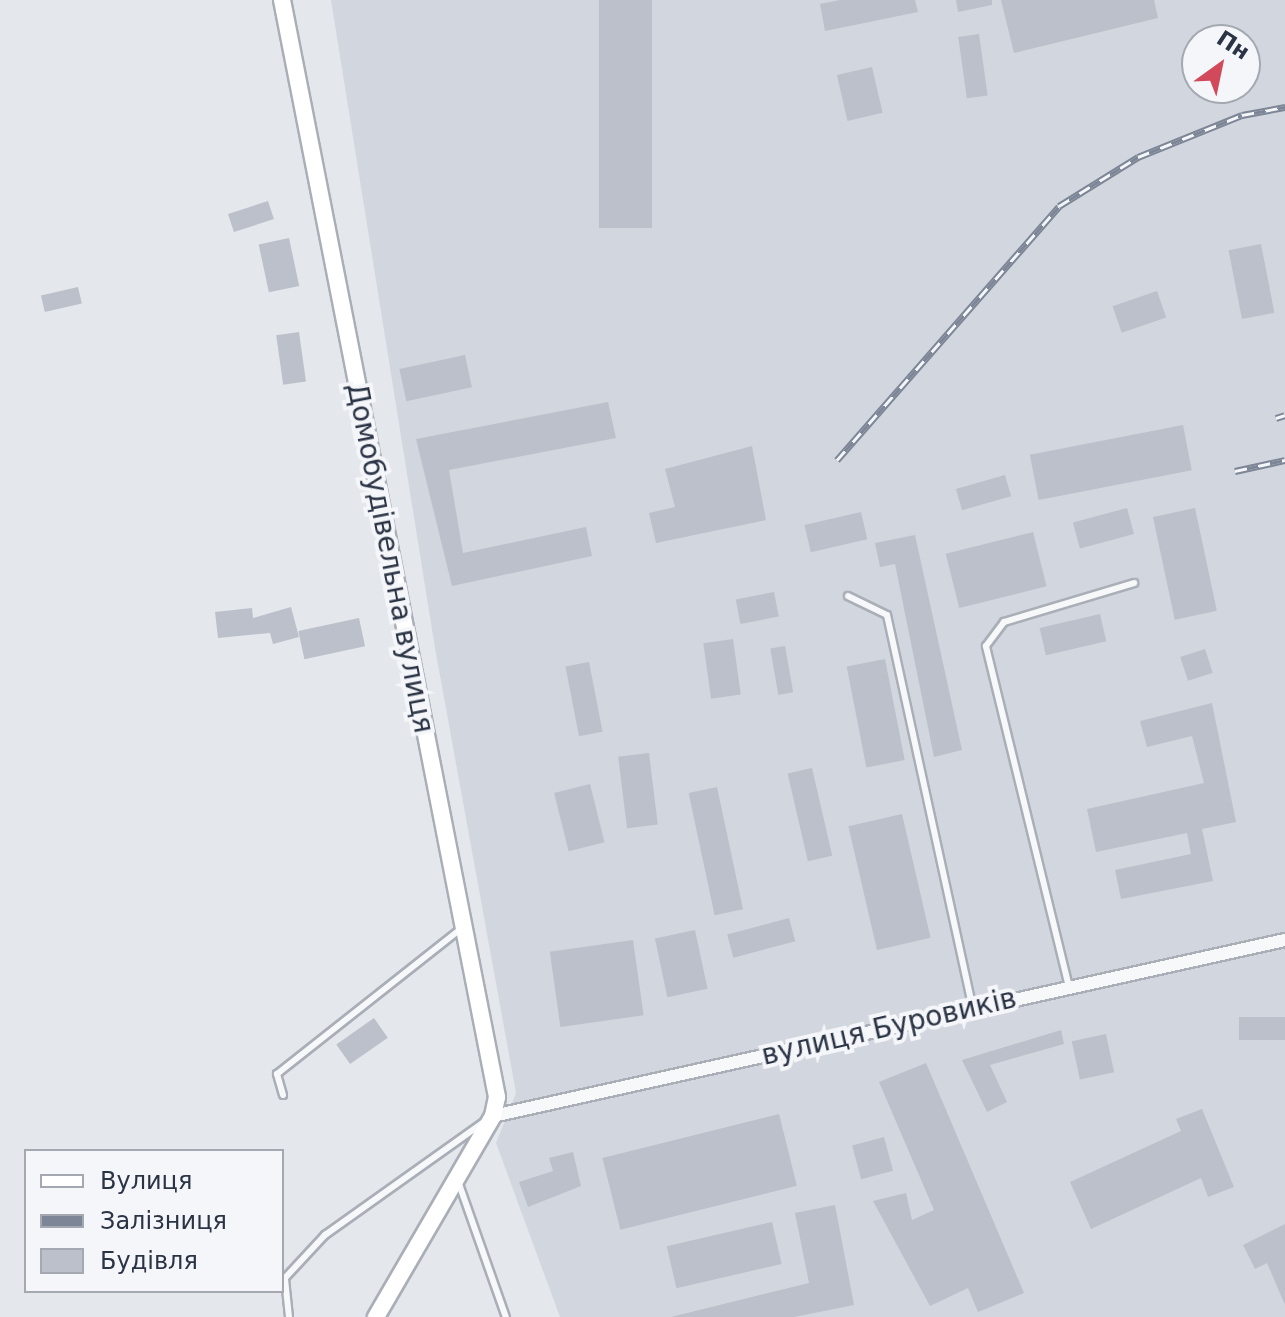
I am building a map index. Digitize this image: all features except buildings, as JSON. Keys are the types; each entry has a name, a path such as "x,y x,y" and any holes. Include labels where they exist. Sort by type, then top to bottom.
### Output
{"street":[{"name":"Домобудівельна вулиця","path":"282,0 462,928 493,1072 493,1116"},
{"name":"вулиця Буровиків","path":"493,1116 1285,940"},
{"path":"376,1317 493,1116"}],"lane":[{"path":"1069,987 986,646 1004,622 1134,583"},
{"path":"848,596 887,615 973,1009"},
{"path":"283,1095 277,1074 462,928"},
{"path":"289,1317 285,1278 325,1235 493,1116"},
{"path":"457,1177 506,1317"}],"shaded area":[{"path":"331,0 1285,0 1285,1317 560,1317 496,1143 516,1093 435,648"}],"railway":[{"path":"837,460 1059,206 1138,157 1242,115 1285,107"},
{"path":"1276,418 1285,415"},
{"path":"1235,471 1285,460"}]}
